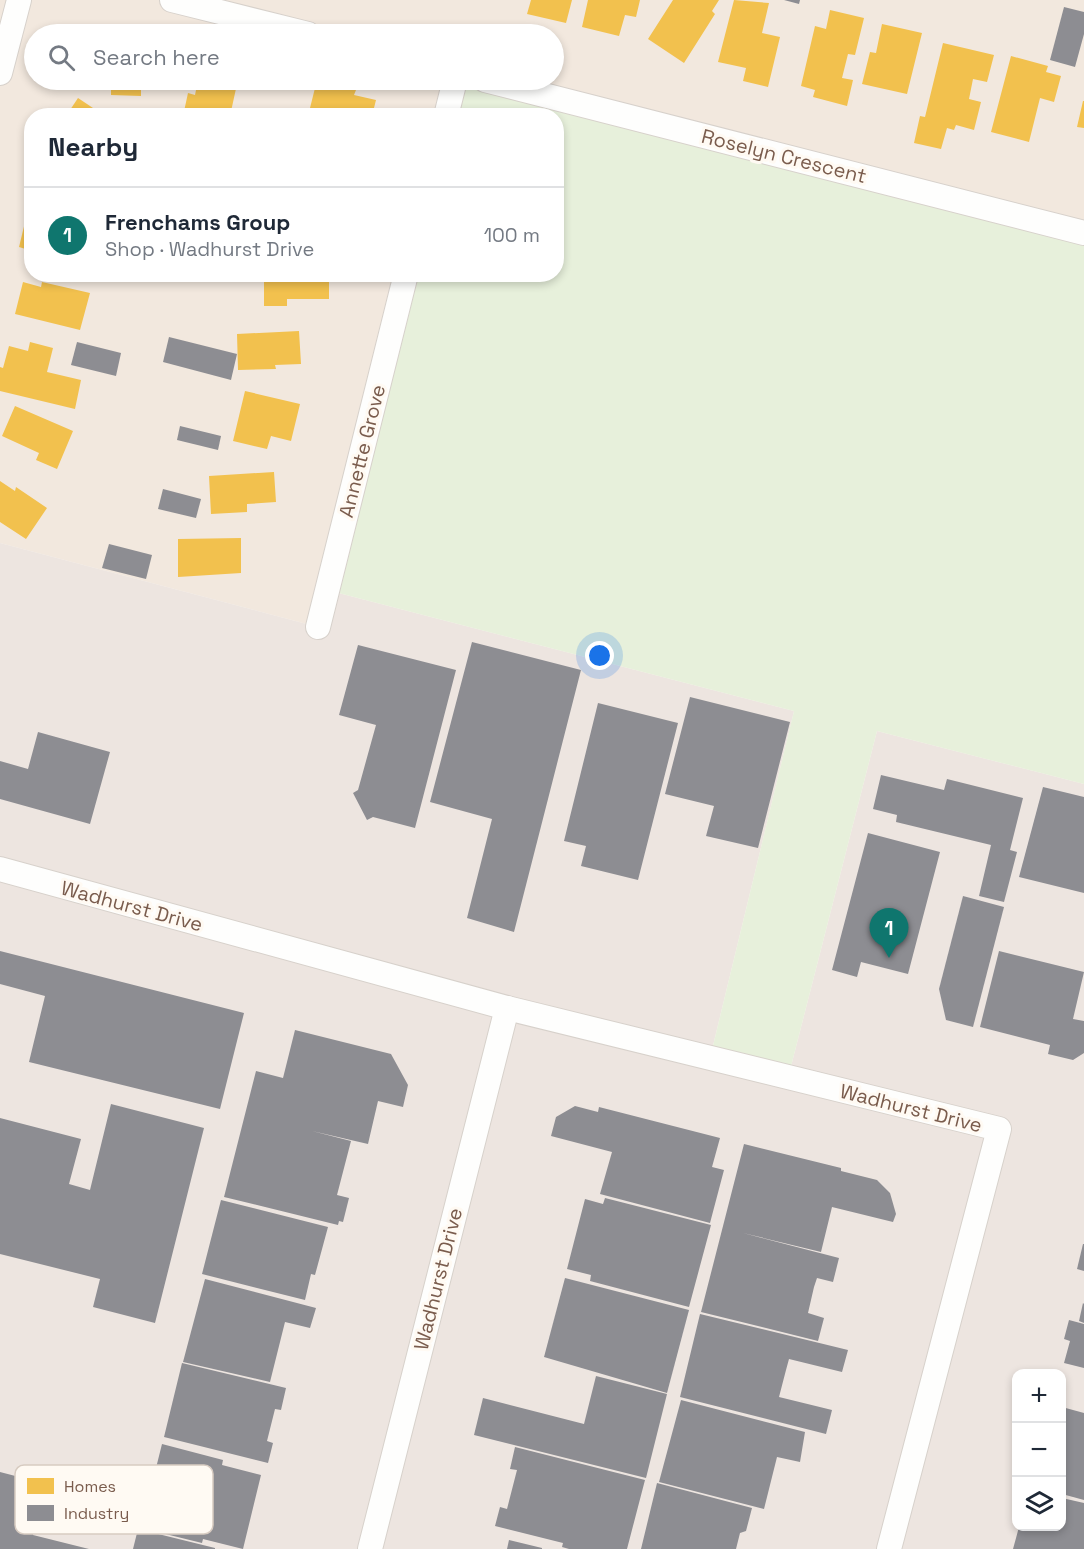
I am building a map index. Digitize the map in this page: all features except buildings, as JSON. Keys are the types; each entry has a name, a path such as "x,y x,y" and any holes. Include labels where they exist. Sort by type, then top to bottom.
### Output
{"street":[{"path":"0,73 19,0"},
{"path":"172,0 268,24"},
{"path":"448,108 452,90"},
{"name":"Roselyn Crescent","path":"524,90 1084,233"},
{"name":"Annette Grove","path":"318,627 404,282"},
{"name":"Wadhurst Drive","path":"0,869 507,1008 999,1129 890,1549"},
{"name":"Wadhurst Drive","path":"370,1549 507,1008"}],"shaded area":[{"path":"0,0 1084,0 1084,233 524,90 564,90 564,24 24,24 24,90 452,90 448,108 24,108 24,282 404,282 318,627 0,543"},
{"path":"0,543 318,627 327,590 794,711 710,1058 788,1078 877,731 1084,784 1084,1549 0,1549"}],"green space":[{"path":"452,90 524,90 1084,233 1084,784 877,731 788,1078 710,1058 794,711 327,590 404,282 564,282 564,108 448,108"}],"place":[{"name":"Frenchams Group","path":"889,958"}]}
